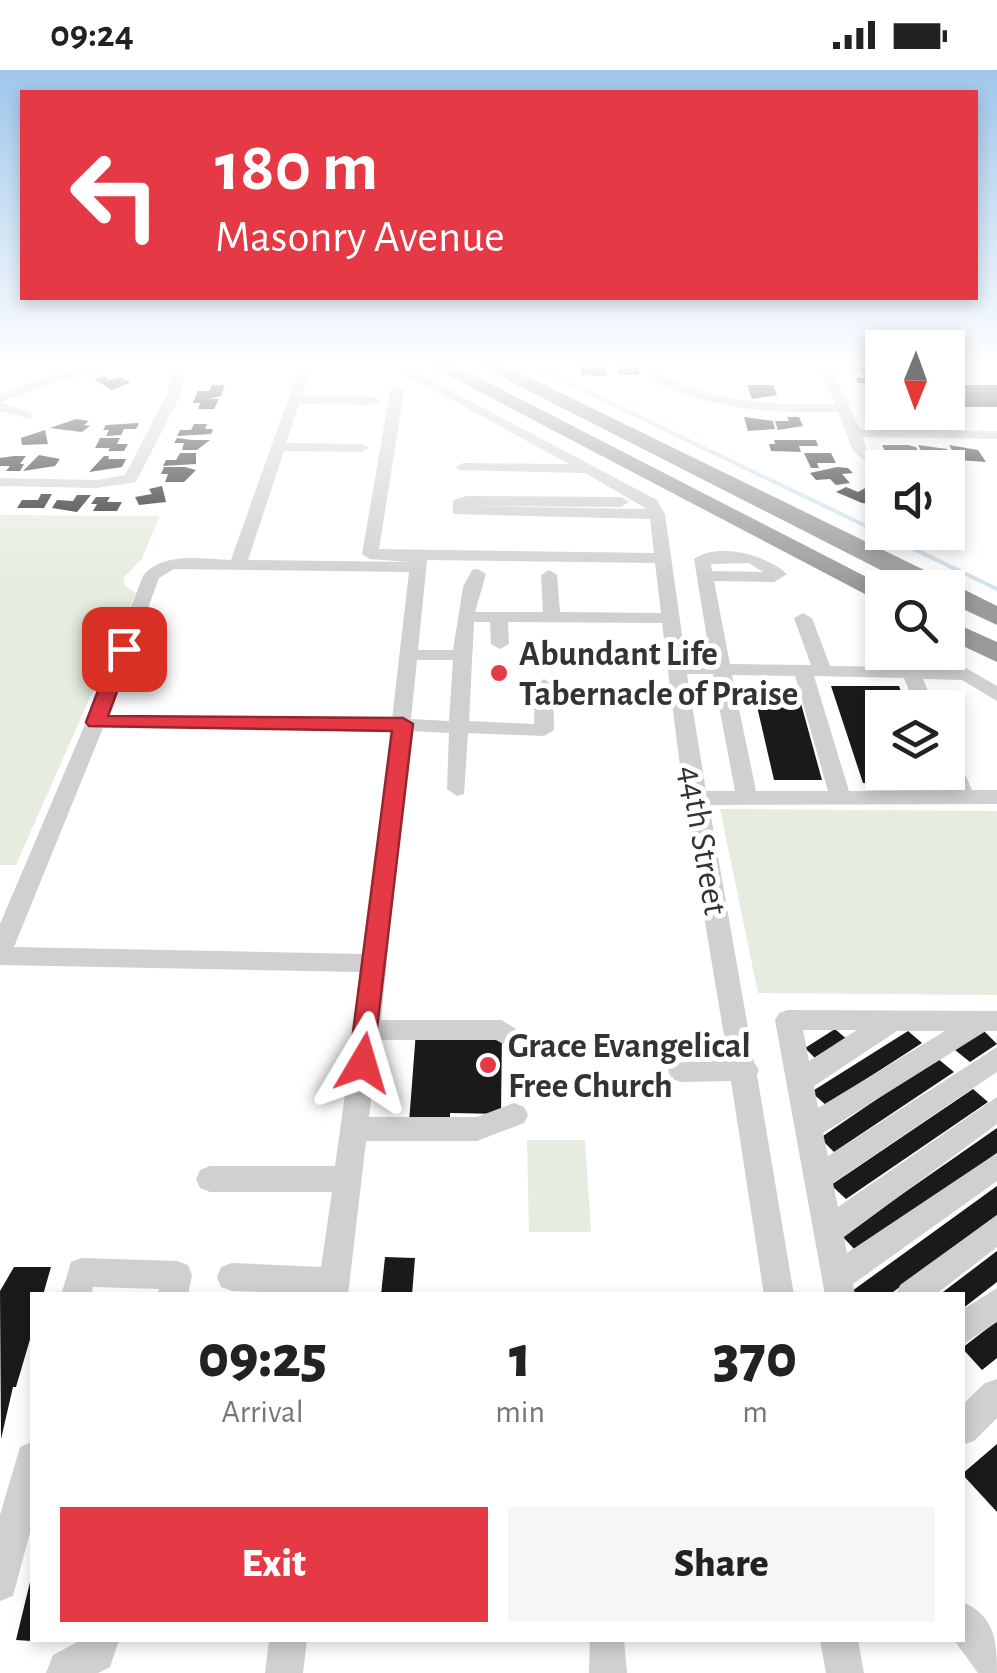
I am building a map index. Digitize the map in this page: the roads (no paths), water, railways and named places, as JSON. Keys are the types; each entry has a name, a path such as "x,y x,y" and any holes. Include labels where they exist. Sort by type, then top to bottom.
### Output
{"highway":[{"path":"578,437 865,585"},
{"path":"633,437 902,570"},
{"path":"965,601 997,617"},
{"path":"965,637 997,653"}],"street":[{"path":"0,482 97,484 131,478 152,437"},
{"path":"238,564 281,437"},
{"path":"389,437 370,554 419,561"},
{"path":"528,437 652,503 657,514"},
{"path":"278,447 362,448"},
{"path":"464,468 588,469"},
{"path":"560,469 627,508 639,558"},
{"path":"627,508 458,511 458,504 466,501 627,508 657,514"},
{"name":"44th Street","path":"657,514 695,798 746,1070 778,1292"},
{"path":"376,963 0,954 96,722 151,576 159,568 238,564 662,558"},
{"path":"232,1277 334,1288 376,963 419,561"},
{"path":"456,789 465,616 470,582 478,574"},
{"path":"549,575 552,617"},
{"path":"705,576 747,797"},
{"path":"465,616 670,618"},
{"path":"499,617 500,644"},
{"path":"803,618 840,797"},
{"path":"411,655 463,654"},
{"path":"677,668 725,672 966,674 997,695"},
{"path":"911,670 919,690"},
{"path":"96,722 403,724 544,730 544,684"},
{"path":"961,790 964,798"},
{"path":"695,798 997,798"},
{"path":"989,1021 788,1020 838,1287 997,1164"},
{"path":"800,1081 893,1020"},
{"path":"808,1128 989,1021"},
{"path":"367,1030 501,1030 514,1040"},
{"path":"818,1178 997,1058"},
{"path":"681,1071 746,1070"},
{"path":"828,1231 997,1109"},
{"path":"354,1130 477,1130 514,1115"},
{"path":"210,1180 348,1179"},
{"path":"915,1292 997,1229"},
{"path":"77,1292 82,1272 175,1285"},
{"path":"965,1328 997,1303"},
{"path":"965,1426 997,1395"},
{"path":"0,1582 30,1467"},
{"path":"965,1624 997,1668"},
{"path":"65,1673 66,1668 97,1654 100,1642"},
{"path":"284,1673 288,1642"},
{"path":"839,1642 845,1673"}],"waterway":[{"path":"681,437 997,589"}],"place":[{"name":"Abundant Life Tabernacle of Praise","path":"499,673"},
{"name":"Grace Evangelical Free Church","path":"488,1065"}]}
